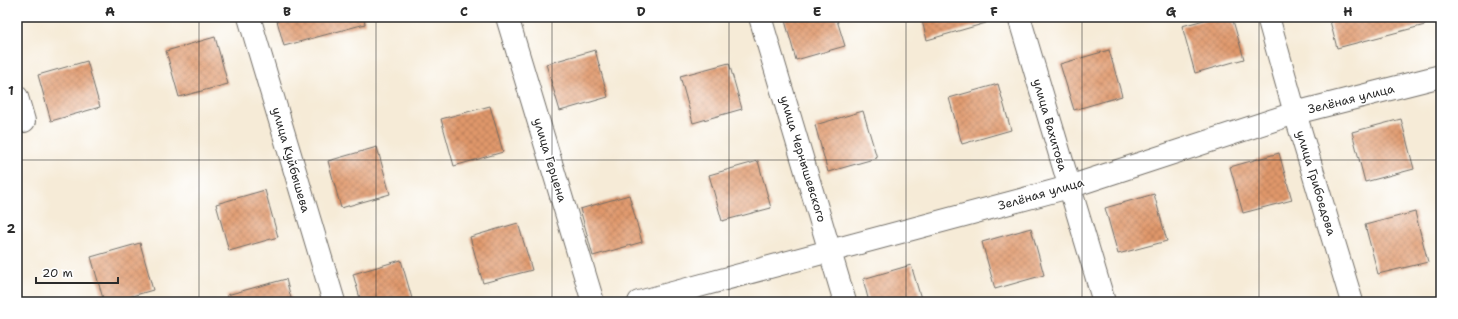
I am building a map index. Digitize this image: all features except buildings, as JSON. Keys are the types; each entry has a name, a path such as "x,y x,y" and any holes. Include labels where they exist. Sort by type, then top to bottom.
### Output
{"street":[{"name":"улица Куйбышева","path":"249,17 334,302"},
{"name":"улица Герцена","path":"507,17 592,302"},
{"name":"улица Чернышевского","path":"760,17 831,250 845,302"},
{"name":"улица Вахитова","path":"1019,17 1104,302"},
{"name":"улица Грибоедова","path":"1268,17 1295,113 1352,302"},
{"name":"Зелёная улица","path":"639,302 1069,187 1295,113 1441,76"},
{"path":"17,97 24,121"}]}
